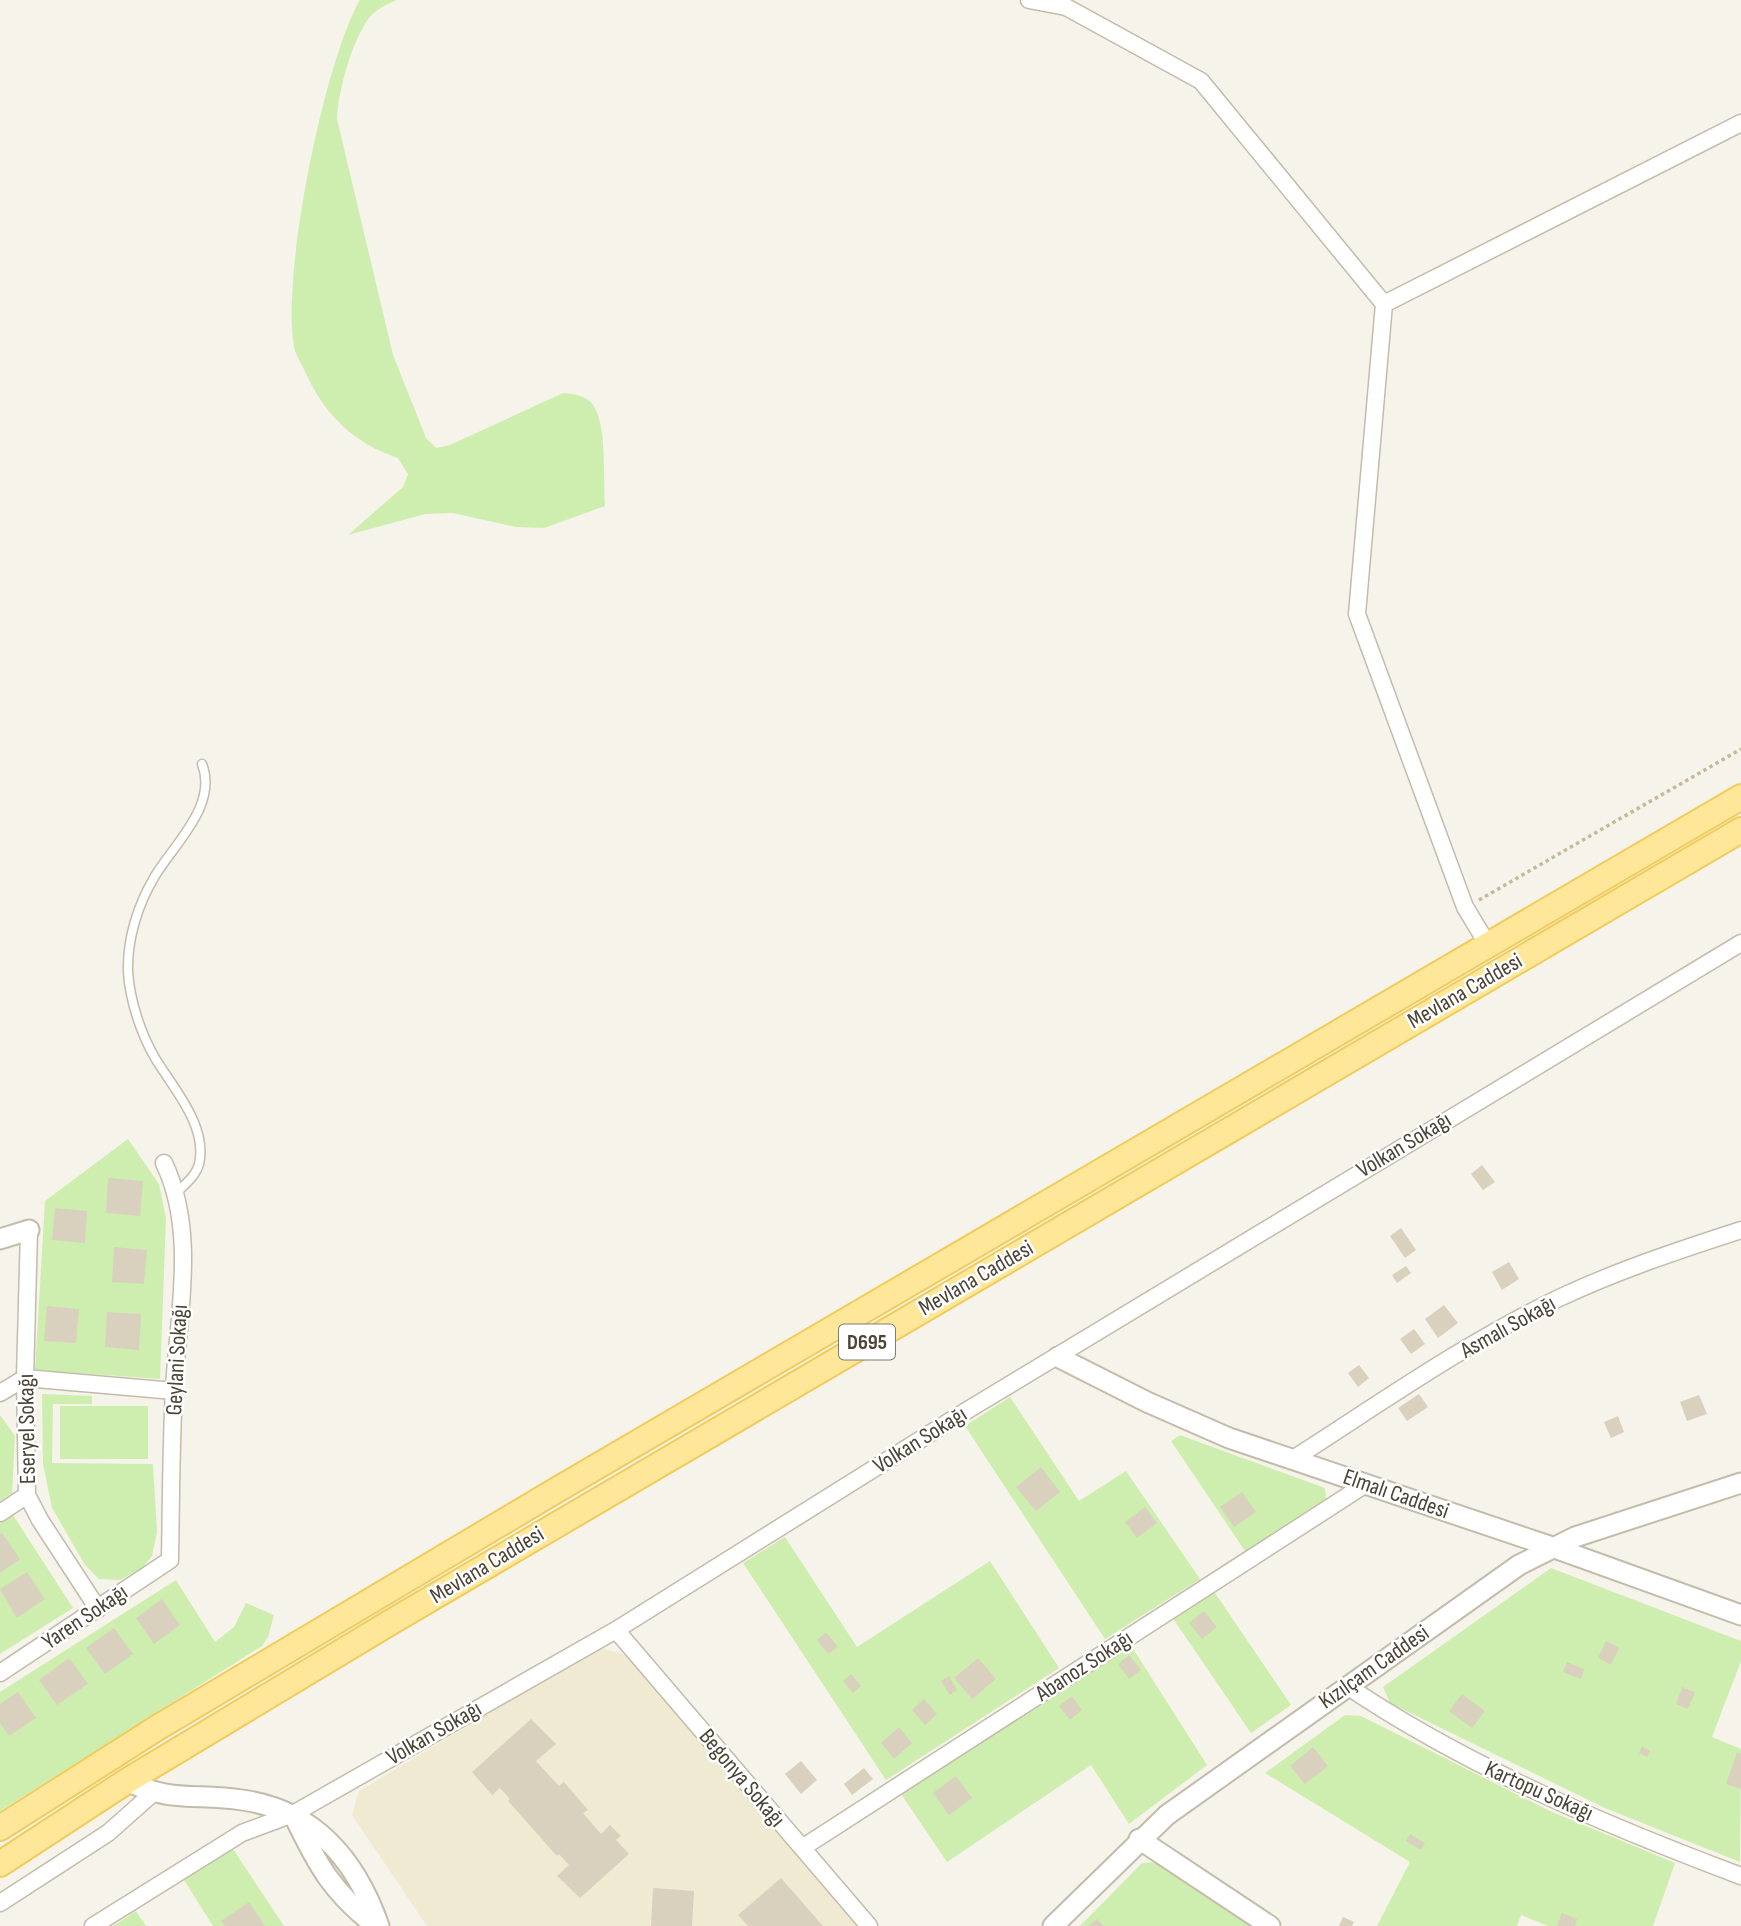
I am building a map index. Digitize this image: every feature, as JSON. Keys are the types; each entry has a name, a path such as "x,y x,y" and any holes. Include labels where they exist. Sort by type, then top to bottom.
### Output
{"main road":[{"name":"Mevlana Caddesi","path":"0,1828 157,1728 555,1491 1741,797"},
{"name":"Mevlana Caddesi","path":"0,1864 127,1782 582,1510 1741,830"}],"street":[{"path":"1029,0 1066,7 1201,81 1384,304 1357,614 1465,908 1488,945"},
{"path":"1384,304 1741,123"},
{"name":"Volkan Sokağı","path":"93,1926 242,1833 293,1814 616,1630 966,1411 1558,1051 1741,943"},
{"name":"Geylani Sokağı","path":"164,1163 176,1193 183,1249 174,1391 170,1560"},
{"path":"0,1239 29,1230"},
{"name":"Eseryel Sokağı","path":"29,1230 25,1378 27,1495 97,1609"},
{"name":"Asmalı Sokağı","path":"1293,1459 1447,1362 1547,1304 1653,1259 1741,1230"},
{"name":"Elmalı Caddesi","path":"1058,1357 1189,1422 1552,1546 1741,1615"},
{"path":"0,1393 25,1378 174,1391"},
{"name":"Kızılçam Caddesi","path":"1053,1926 1139,1839 1202,1789 1519,1566 1552,1546 1741,1483"},
{"name":"Abanoz Sokağı","path":"802,1848 1366,1484"},
{"path":"0,1513 27,1495"},
{"name":"Yaren Sokağı","path":"0,1673 170,1560"},
{"name":"Begonya Sokağı","path":"616,1630 869,1926"},
{"name":"Kartopu Sokağı","path":"1347,1686 1398,1720 1503,1775 1741,1876"},
{"path":"127,1782 152,1794 242,1800 293,1814 348,1862 364,1886 377,1926"},
{"path":"0,1903 108,1833 152,1794"},
{"path":"293,1814 325,1878 354,1909 377,1926"},
{"path":"1139,1839 1270,1926"}],"lane":[{"path":"176,1193 198,1167 200,1153 197,1132 186,1107 145,1039 130,986 128,951 134,924 154,878 198,814 207,778 202,764"}],"path":[{"path":"1465,908 1741,749"}],"shaded area":[{"path":"599,1647 628,1656 858,1926 427,1926 352,1815 359,1791"}],"green space":[{"path":"360,0 397,0 375,12 363,28 347,67 337,119 393,355 426,438 436,448 450,445 563,393 581,396 595,408 599,418 604,456 605,506 544,528 516,527 453,513 425,514 348,535 403,487 408,474 398,458 355,436 323,404 295,350 292,314 300,222 320,118 346,30"},
{"path":"128,1139 159,1184 166,1218 160,1379 35,1370 45,1201"},
{"path":"42,1394 92,1396 92,1404 53,1404 52,1463 153,1464 157,1532 152,1556 142,1568 120,1580 99,1579 85,1565 52,1508 43,1464"},
{"path":"1010,1397 1079,1501 1126,1471 1200,1579 1105,1639 965,1426"},
{"path":"60,1406 148,1406 148,1459 60,1459"},
{"path":"0,1415 15,1436 12,1493 0,1501"},
{"path":"1180,1435 1325,1488 1326,1499 1245,1551 1171,1441"},
{"path":"13,1515 73,1608 0,1654 0,1523"},
{"path":"785,1537 857,1647 990,1561 1059,1668 886,1780 743,1563"},
{"path":"1551,1568 1741,1641 1741,1661 1712,1737 1741,1749 1740,1862 1605,1808 1390,1703 1383,1687"},
{"path":"176,1580 215,1642 234,1627 246,1603 274,1615 268,1637 262,1646 0,1811 0,1692"},
{"path":"1213,1590 1291,1705 1251,1733 1172,1617"},
{"path":"1130,1644 1207,1765 1129,1824 1091,1765 947,1862 901,1794"},
{"path":"1345,1715 1361,1716 1552,1812 1675,1863 1653,1926 1548,1926 1521,1915 1517,1926 1377,1926 1410,1862 1265,1773"},
{"path":"233,1849 284,1926 213,1926 184,1880"},
{"path":"1158,1862 1255,1926 1080,1926 1142,1863"},
{"path":"136,1911 146,1926 113,1926"}],"building":[{"path":"1482,1165 1495,1182 1483,1190 1471,1174"},
{"path":"108,1178 143,1181 140,1216 106,1213"},
{"path":"55,1208 87,1211 85,1243 52,1240"},
{"path":"1401,1228 1416,1250 1405,1258 1390,1236"},
{"path":"114,1247 147,1250 144,1284 112,1282"},
{"path":"1509,1262 1519,1279 1502,1290 1492,1272"},
{"path":"1406,1266 1411,1273 1397,1283 1392,1275"},
{"path":"1444,1305 1458,1323 1438,1338 1425,1319"},
{"path":"47,1306 79,1309 76,1343 44,1341"},
{"path":"107,1312 141,1314 139,1350 105,1347"},
{"path":"1414,1329 1425,1344 1411,1354 1400,1339"},
{"path":"1359,1365 1369,1378 1358,1387 1348,1373"},
{"path":"1419,1394 1428,1407 1407,1421 1398,1408"},
{"path":"1699,1395 1707,1414 1687,1421 1680,1402"},
{"path":"1618,1416 1624,1432 1611,1438 1604,1422"},
{"path":"1041,1467 1060,1492 1036,1511 1016,1487"},
{"path":"1242,1492 1256,1512 1234,1527 1220,1507"},
{"path":"1145,1507 1157,1523 1137,1538 1125,1522"},
{"path":"2,1533 20,1559 0,1573 0,1534"},
{"path":"27,1572 45,1599 17,1618 0,1589"},
{"path":"162,1599 180,1625 154,1644 136,1618"},
{"path":"1204,1611 1217,1627 1202,1639 1189,1623"},
{"path":"114,1628 133,1654 105,1674 86,1648"},
{"path":"826,1632 838,1647 828,1654 817,1640"},
{"path":"1606,1641 1619,1648 1611,1665 1598,1658"},
{"path":"1129,1655 1141,1670 1129,1679 1118,1664"},
{"path":"69,1658 88,1684 57,1705 39,1680"},
{"path":"978,1658 996,1679 972,1699 954,1678"},
{"path":"1567,1662 1584,1669 1581,1679 1563,1672"},
{"path":"851,1674 861,1686 853,1693 843,1681"},
{"path":"949,1676 957,1690 950,1695 941,1681"},
{"path":"1682,1687 1695,1692 1688,1709 1676,1704"},
{"path":"18,1692 36,1718 9,1736 0,1723 0,1704"},
{"path":"1462,1694 1485,1711 1472,1728 1449,1711"},
{"path":"1072,1696 1082,1710 1070,1720 1059,1706"},
{"path":"924,1699 937,1714 925,1725 912,1710"},
{"path":"531,1719 556,1744 536,1761 559,1786 564,1782 588,1810 583,1813 601,1834 610,1825 621,1836 616,1840 629,1854 580,1898 557,1876 569,1865 559,1854 557,1856 508,1801 510,1799 500,1788 492,1795 472,1772"},
{"path":"899,1727 912,1743 894,1759 881,1743"},
{"path":"1642,1746 1650,1751 1647,1757 1639,1753"},
{"path":"1313,1747 1328,1766 1305,1784 1290,1766"},
{"path":"1737,1752 1741,1754 1741,1789 1726,1784"},
{"path":"801,1761 817,1780 801,1794 785,1774"},
{"path":"864,1768 873,1779 852,1795 844,1784"},
{"path":"956,1776 972,1798 949,1815 933,1793"},
{"path":"1410,1834 1425,1843 1421,1850 1406,1841"},
{"path":"781,1878 823,1926 748,1926 738,1915"},
{"path":"653,1888 694,1891 692,1926 651,1926"},
{"path":"249,1902 265,1926 225,1926 221,1921"},
{"path":"1562,1913 1577,1919 1575,1926 1557,1926"},
{"path":"1343,1917 1354,1922 1352,1926 1339,1926"},
{"path":"1097,1919 1104,1926 1089,1926"}]}
